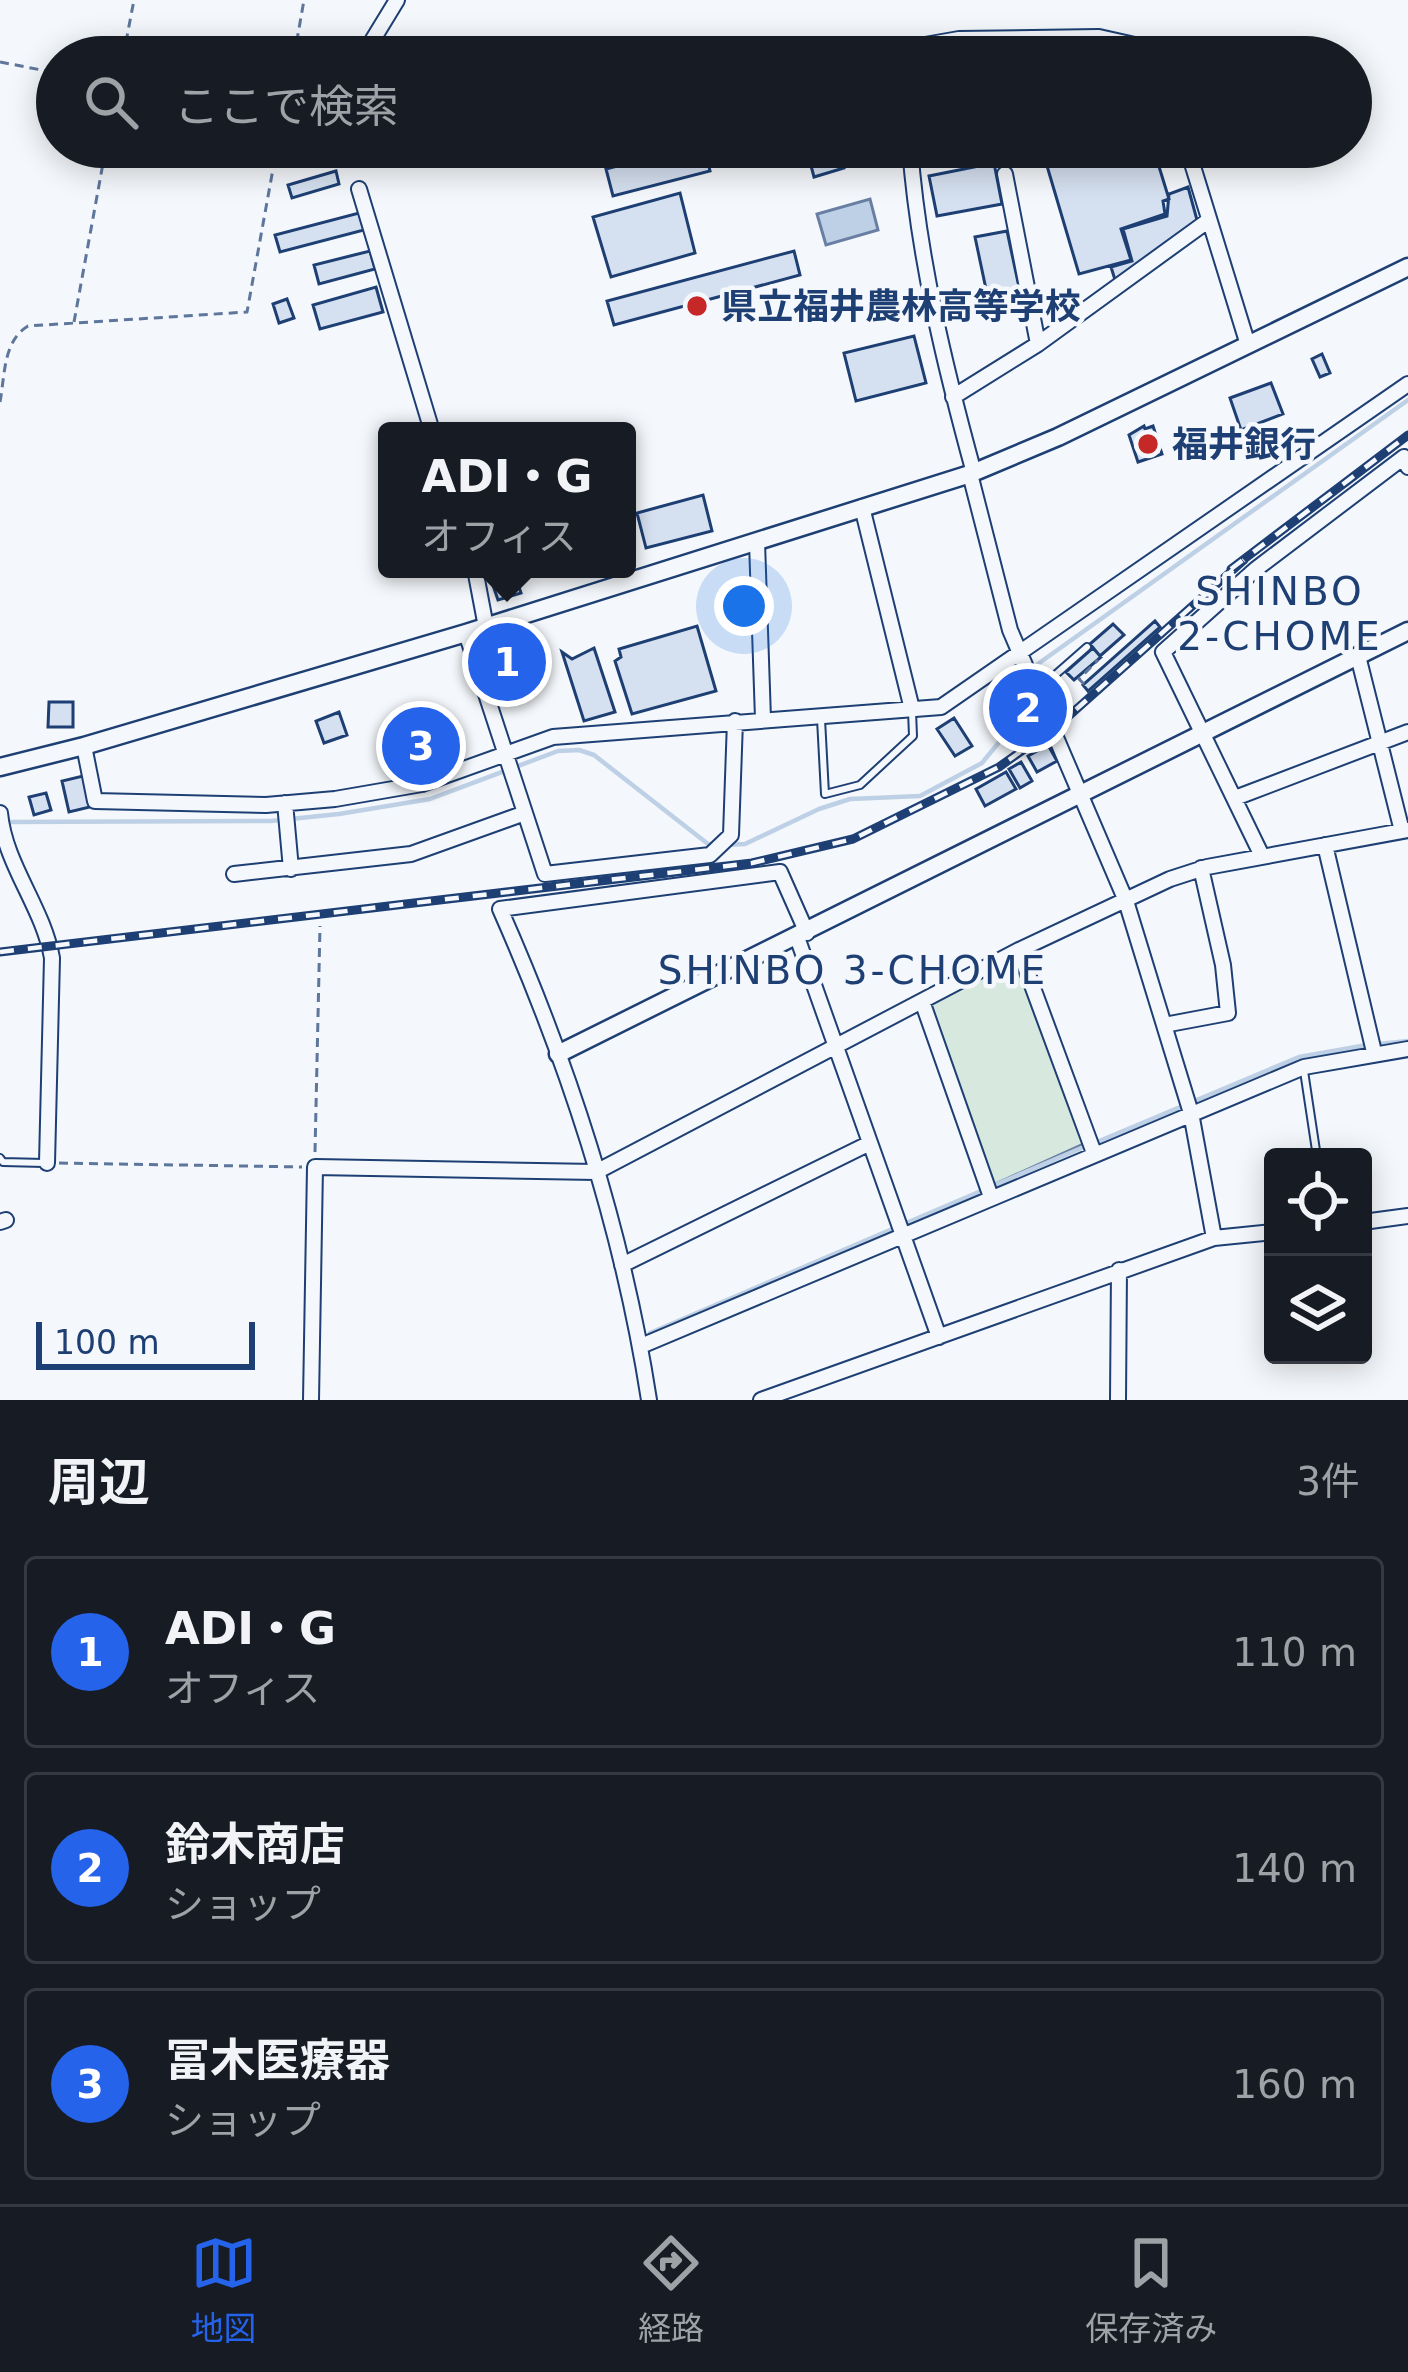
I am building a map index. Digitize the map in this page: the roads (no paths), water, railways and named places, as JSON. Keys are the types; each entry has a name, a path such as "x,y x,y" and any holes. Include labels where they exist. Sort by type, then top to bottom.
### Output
{"street":[{"path":"375,36 397,0"},
{"path":"913,168 953,397 1010,630 1126,901 1191,1113 1214,1238"},
{"path":"1193,168 1248,344"},
{"path":"1005,175 1038,344"},
{"path":"359,189 429,422"},
{"path":"953,397 1038,344 1209,220"},
{"path":"0,767 486,627 972,474 1408,268"},
{"path":"84,746 95,801 284,803 422,784 553,736 941,707 1408,384"},
{"path":"1262,856 1163,652 1256,569 1404,457 1408,467"},
{"path":"862,507 912,709"},
{"path":"757,542 763,719"},
{"path":"477,578 486,627"},
{"path":"559,1054 1408,631"},
{"path":"466,633 545,874 710,855 731,835 735,721"},
{"path":"310,1400 315,1167 596,1172 1019,950 1202,868 1405,830 1358,656"},
{"path":"1234,798 1408,732"},
{"path":"284,803 291,869"},
{"path":"0,813 2,835 52,958 47,1163"},
{"path":"235,874 411,854 525,813"},
{"path":"1324,845 1374,1052"},
{"path":"1164,1025 1228,1013 1223,964 1202,868"},
{"path":"649,1400 641,1346 596,1172 559,1054 500,909 780,872 939,1337"},
{"path":"1019,950 1094,1153"},
{"path":"922,1000 991,1197"},
{"path":"641,1346 1304,1067 1408,1049"},
{"path":"622,1265 870,1143"},
{"path":"1372,1221 1408,1216"},
{"path":"761,1400 1214,1238 1264,1233"},
{"path":"1118,1400 1119,1270"}],"lane":[{"path":"1038,689 1087,647"},
{"path":"820,715 825,794 860,785 913,736 912,709"},
{"path":"1304,1067 1316,1148"},
{"path":"0,1159 47,1163"}],"water":[{"path":"870,199 878,230 826,245 817,214"}],"waterway":[{"path":"1035,666 1408,400"},
{"path":"725,845 745,844 850,799 920,796 982,763 1000,741 1020,679"},
{"path":"6,822 271,821 339,814 430,799 558,751 579,750 594,755 714,844"},
{"path":"1378,1044 1408,1041"},
{"path":"1097,1142 1299,1057 1367,1045"},
{"path":"650,1333 1086,1146"}],"railway":[{"path":"1231,569 1408,435"},
{"path":"0,952 752,863 853,839 999,767 1062,722 1244,560"}],"place":[{"name":"県立福井農林高等学校","path":"697,306"},
{"name":"福井銀行","path":"1148,444"},
{"name":"ADI・G","path":"507,662"},
{"name":"鈴木商店","path":"1028,708"},
{"name":"冨木医療器","path":"421,746"}],"district":[{"name":"SHINBO 2-CHOME","path":"1280,614"},
{"name":"SHINBO 3-CHOME","path":"853,970"}]}
